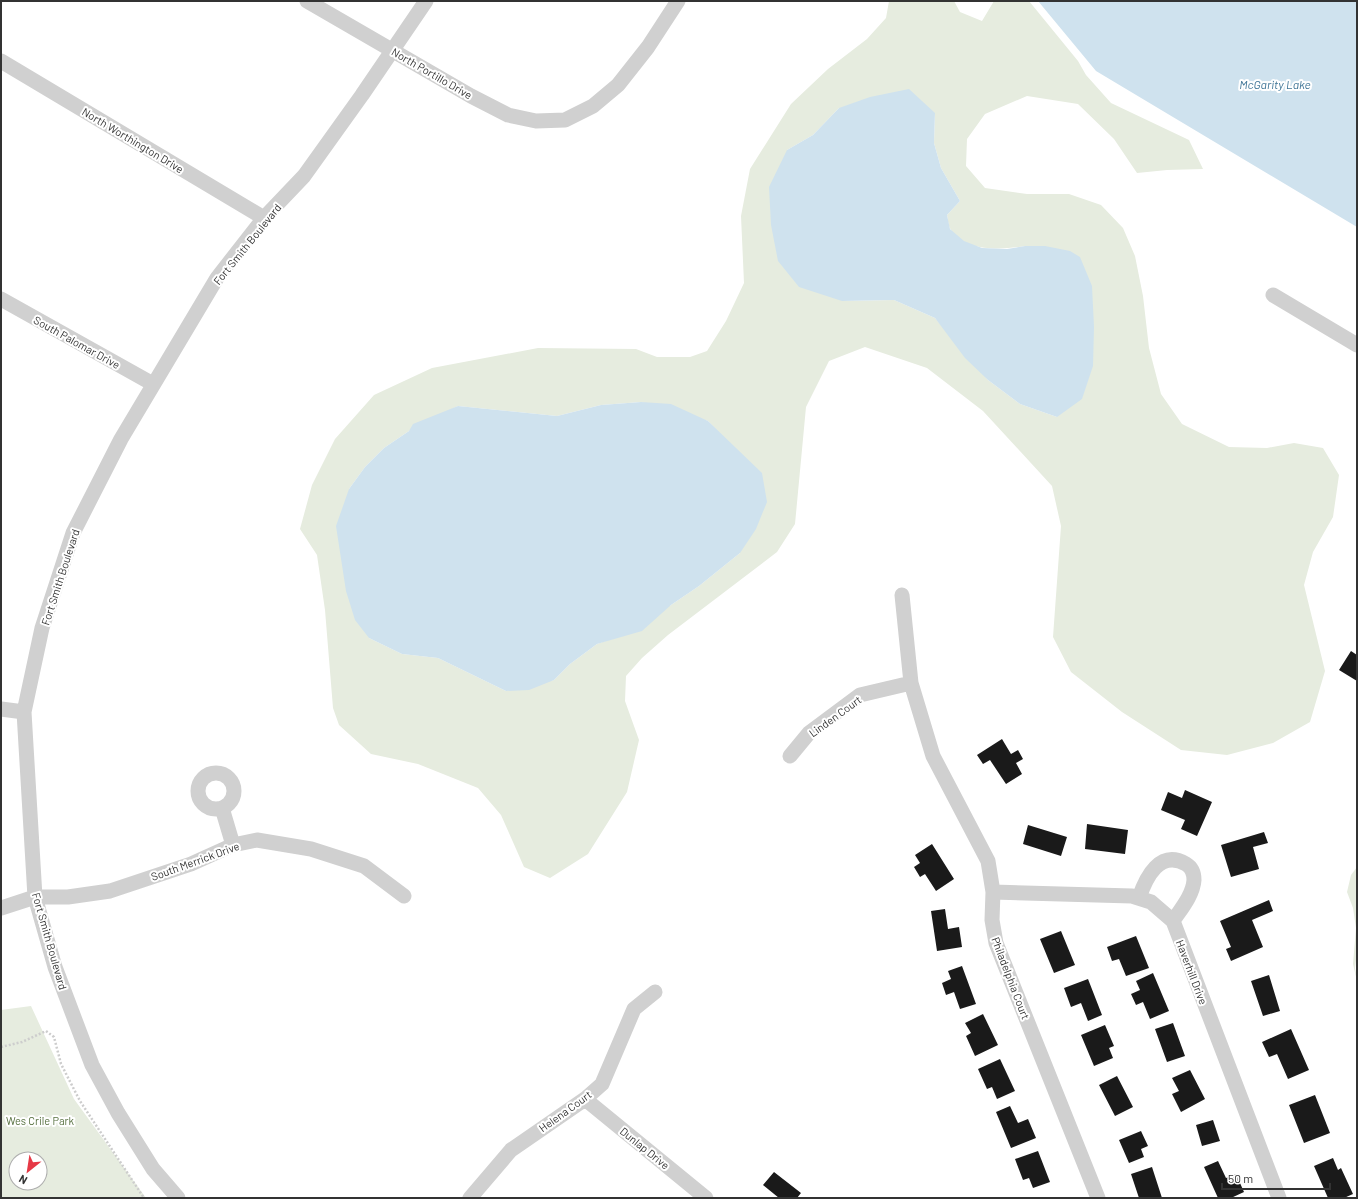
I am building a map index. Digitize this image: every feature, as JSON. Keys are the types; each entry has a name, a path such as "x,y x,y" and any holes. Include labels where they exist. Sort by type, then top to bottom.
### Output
{"street":[{"name":"North Portillo Drive","path":"307,1 471,96 508,115 536,121 565,120 592,106 618,85 648,47 678,1"},
{"name":"Fort Smith Boulevard","path":"178,1198 153,1169 118,1113 92,1065 55,967 35,897 24,712 42,628 73,533 121,439 217,278 264,218 304,176 426,1"},
{"name":"North Worthington Drive","path":"1,61 264,218"},
{"path":"1273,295 1357,345"},
{"name":"South Palomar Drive","path":"1,299 153,384"},
{"name":"Philadelphia Court","path":"902,595 911,683 933,756 988,860 993,892 992,920 996,943 1098,1198"},
{"name":"Linden Court","path":"790,756 809,733 860,696 911,683"},
{"path":"1,709 24,712"},
{"path":"222,808 233,845"},
{"name":"South Merrick Drive","path":"1,908 35,897 68,897 110,891 191,864 233,845 257,840 311,849 364,866 404,896"},
{"path":"1139,898 1149,875 1165,860 1173,858 1188,865 1193,872 1192,889 1173,921"},
{"name":"Haverhill Drive","path":"993,892 1139,898 1156,906 1173,921 1279,1198"},
{"name":"Helena Court","path":"470,1198 511,1150 585,1099 602,1084 634,1009 655,992"},
{"name":"Dunlap Drive","path":"585,1099 706,1198"}],"path":[{"path":"1,1047 22,1042 46,1032 54,1037 61,1064 80,1101 144,1198"}],"green space":[{"path":"889,1 954,1 960,12 982,21 994,1 1029,1 1078,61 1086,75 1111,103 1189,140 1203,169 1137,173 1114,139 1078,104 1027,96 985,114 967,139 966,166 985,188 1027,194 1069,194 1101,205 1123,228 1135,256 1143,296 1149,348 1161,394 1182,424 1229,447 1267,448 1294,443 1323,448 1339,475 1333,517 1313,552 1304,585 1325,671 1310,722 1273,743 1227,755 1181,750 1122,712 1071,672 1053,637 1061,526 1052,486 983,411 927,368 865,347 829,361 806,407 795,524 777,552 668,635 642,658 626,676 625,701 639,740 627,792 588,854 550,878 524,867 501,815 478,788 418,764 371,754 339,725 333,708 325,610 317,555 300,529 312,485 335,439 374,395 432,368 538,348 636,349 657,357 690,357 707,351 726,321 744,283 741,216 750,169 791,104 828,69 867,39 886,18","holes":["839,108 935,113 934,143 941,168 960,201 947,215 951,230 958,237 975,246 985,248 1025,246 1057,417 1020,404 988,380 935,318 894,300 842,301 787,150 813,135","641,402 708,421 725,439 740,553 699,586 671,605 617,637 597,644 570,664 554,680 506,691 438,658 402,654 369,638 349,489 365,467 384,448 409,431 458,406 557,416 601,405"]},
{"path":"1357,867 1357,952 1355,968 1357,981 1353,964 1356,928 1353,908 1347,892 1351,875"},
{"name":"Wes Crile Park","path":"31,1006 74,1099 146,1198 1,1198 1,1010"}],"water":[{"name":"McGarity Lake","path":"1038,1 1357,1 1357,227 1096,71"},
{"path":"909,89 935,113 934,143 941,168 960,201 947,215 950,229 964,241 982,248 1007,249 1025,246 1045,246 1070,251 1080,257 1092,286 1094,327 1093,366 1082,399 1057,417 1020,404 988,380 965,358 935,318 894,300 842,301 799,287 778,261 771,225 769,187 787,150 813,135 839,108 870,97"},
{"path":"641,402 671,404 708,421 762,473 767,502 756,529 740,553 699,586 671,605 642,631 597,644 570,664 554,680 529,690 506,691 438,658 402,654 369,638 355,620 346,591 336,526 349,489 365,467 384,448 409,431 413,424 458,406 557,416 601,405"}],"building":[{"path":"1351,651 1357,655 1357,681 1339,670"},
{"path":"1002,739 1011,754 1018,750 1023,759 1016,763 1022,774 1006,784 990,760 983,764 977,755"},
{"path":"1185,790 1212,802 1197,836 1181,829 1185,820 1161,810 1168,792 1182,798"},
{"path":"1087,824 1128,830 1125,854 1085,849"},
{"path":"1028,825 1067,837 1061,856 1023,844"},
{"path":"1264,832 1268,843 1253,847 1259,869 1231,877 1221,845"},
{"path":"932,844 954,879 936,891 925,874 920,877 914,867 920,863 915,855"},
{"path":"1269,900 1273,911 1252,920 1263,947 1231,961 1226,949 1231,947 1220,921"},
{"path":"945,909 948,929 959,927 962,947 937,951 931,911"},
{"path":"1061,931 1075,965 1054,973 1040,939"},
{"path":"1136,936 1149,968 1126,976 1119,959 1112,961 1107,947"},
{"path":"962,966 976,1004 960,1009 954,992 946,995 942,983 951,979 948,971"},
{"path":"1153,973 1169,1011 1150,1019 1143,1002 1136,1005 1131,994 1140,990 1136,981"},
{"path":"1269,975 1280,1011 1263,1016 1251,981"},
{"path":"1088,979 1102,1015 1088,1021 1081,1003 1071,1007 1064,988"},
{"path":"983,1014 998,1045 975,1056 966,1036 971,1033 965,1023"},
{"path":"1173,1023 1185,1056 1167,1062 1155,1029"},
{"path":"1105,1025 1114,1046 1109,1048 1113,1058 1094,1066 1081,1035"},
{"path":"1291,1029 1309,1070 1288,1079 1277,1054 1269,1057 1262,1042"},
{"path":"1000,1059 1015,1091 997,1099 992,1087 987,1089 978,1069"},
{"path":"1190,1070 1205,1099 1181,1112 1172,1094 1179,1091 1172,1078"},
{"path":"1117,1076 1133,1107 1115,1116 1099,1085"},
{"path":"1315,1095 1330,1133 1304,1143 1289,1105"},
{"path":"1010,1106 1018,1123 1028,1119 1036,1138 1011,1148 996,1112"},
{"path":"1213,1120 1220,1141 1202,1146 1196,1125"},
{"path":"1141,1131 1148,1146 1141,1149 1144,1157 1129,1163 1119,1140"},
{"path":"1038,1151 1050,1182 1033,1188 1029,1178 1023,1180 1015,1159"},
{"path":"1333,1158 1338,1170 1341,1168 1353,1194 1344,1198 1328,1198 1314,1166"},
{"path":"1218,1161 1226,1178 1236,1174 1244,1192 1231,1198 1218,1198 1204,1167"},
{"path":"1152,1167 1162,1198 1139,1198 1131,1174"},
{"path":"774,1172 801,1193 797,1198 779,1198 763,1185"}]}
